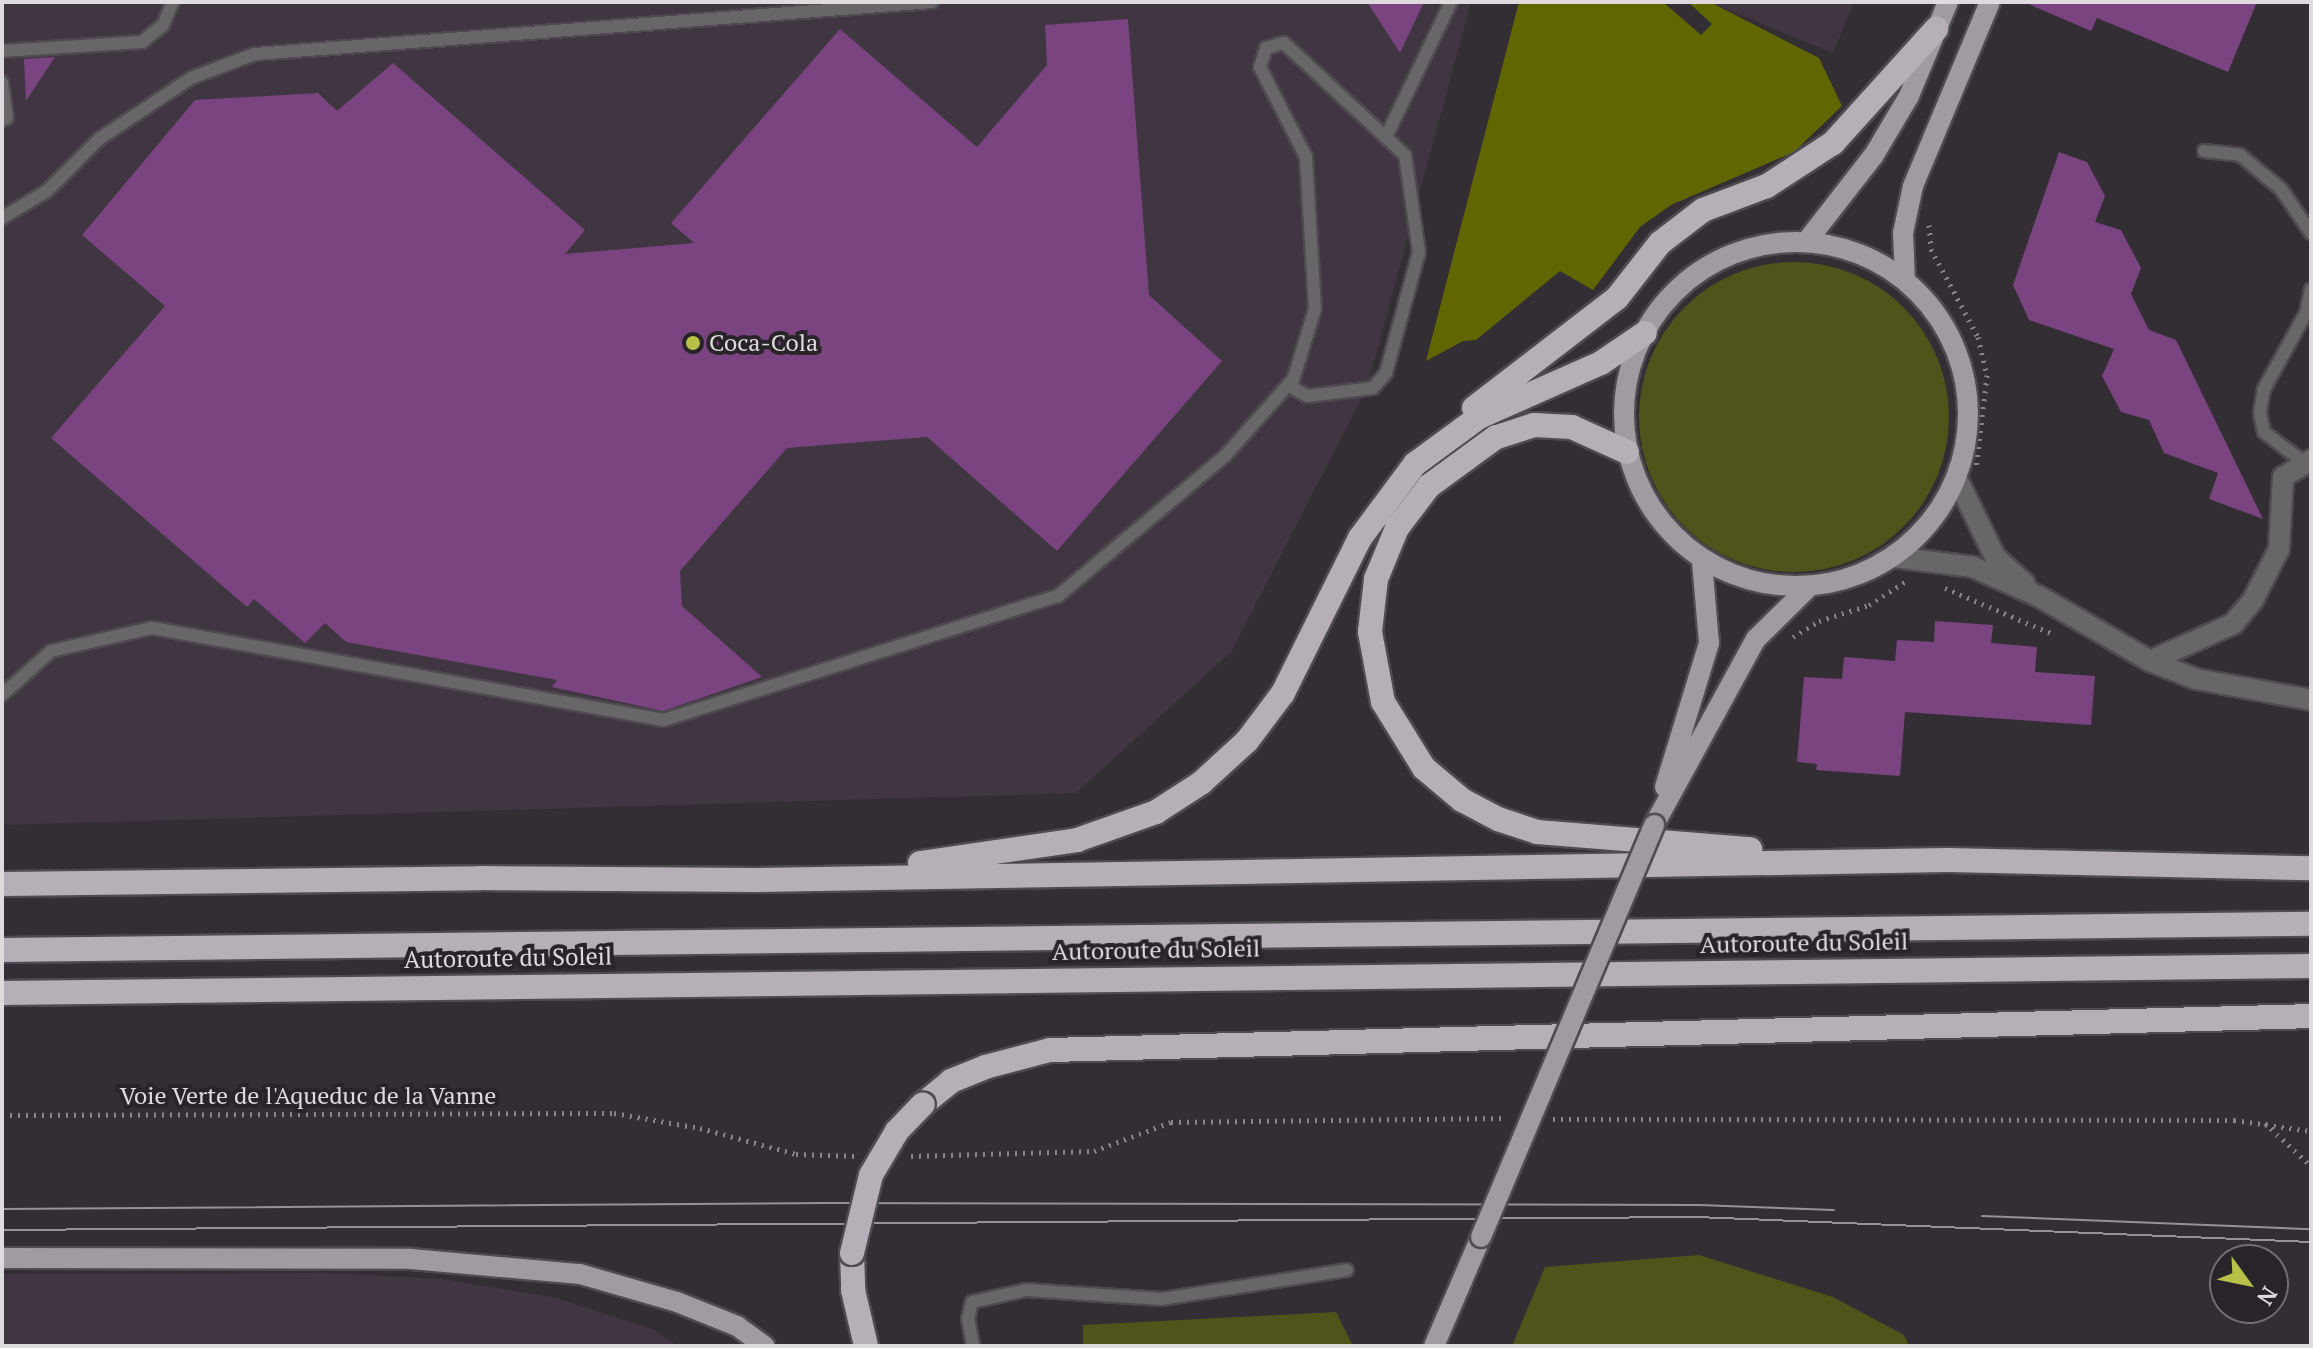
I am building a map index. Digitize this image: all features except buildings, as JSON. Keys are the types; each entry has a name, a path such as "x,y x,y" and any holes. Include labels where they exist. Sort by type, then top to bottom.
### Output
{"highway":[{"path":"481,878 921,863 1077,840 1156,812 1224,765 1268,715 1299,664 1360,538 1399,483 1435,445 1483,399 1617,298 1660,243 1703,210 1767,186 1833,143 1936,29"},
{"path":"1435,445 1504,405 1601,363 1645,333"},
{"path":"1627,452 1572,427 1534,425 1496,437 1472,453 1429,486 1411,509 1376,579 1370,632 1383,702 1409,749 1462,800 1537,832 1948,860"},
{"path":"2,884 481,878 757,880 1948,860 2311,868"},
{"name":"Autoroute du Soleil","path":"2,950 2311,924"},
{"name":"Autoroute du Soleil","path":"2,993 2311,966"},
{"path":"866,1346 853,1290 852,1253 871,1175 897,1131 951,1081 985,1067 1050,1050 2311,1016"}],"main road":[{"path":"1807,241 1874,155 1909,96 1948,2"},
{"path":"1905,280 1903,233 1913,186 1990,2"},
{"path":"1807,241 1862,255 1905,280 1945,326 1964,373 1965,482 1894,557 1858,576 1810,586 1766,583 1702,561 1670,534 1642,493 1627,452 1628,382 1645,333 1657,311 1700,270 1734,253 1807,241"},
{"path":"1654,825 1709,643 1702,561"},
{"path":"1434,1346 1654,825 1756,639 1810,586"},
{"path":"2,1258 411,1259 580,1274 677,1302 737,1326 765,1346"}],"street":[{"path":"2150,661 2233,624 2253,600 2279,549 2283,477 2307,460"},
{"path":"1965,482 1995,557 2040,597"},
{"path":"1894,557 1973,567 2040,597 2150,661 2209,682 2311,700"}],"lane":[{"path":"2,51 142,42 163,25 173,2"},
{"path":"2,218 47,191 99,139 191,78 255,54 932,2"},
{"path":"1386,137 1451,2"},
{"path":"2,695 51,651 152,628 664,720 1058,596 1225,456 1288,385 1315,309 1306,157 1260,67 1266,48 1284,43 1405,155 1419,252 1386,373 1373,388 1332,397 1307,396 1288,385"},
{"path":"2,82 7,118 2,120"},
{"path":"2204,151 2240,155 2281,189 2311,233"},
{"path":"2307,460 2264,432 2260,413 2264,389 2306,313 2311,290"},
{"path":"973,1346 968,1319 972,1302 1026,1290 1162,1299 1347,1270"}],"path":[{"path":"1929,221 1931,249 1978,337 1987,375 1984,435 1965,482"},
{"path":"1782,645 1819,621 1869,605 1944,562"},
{"name":"Voie Verte de l'Aqueduc de la Vanne","path":"2,1115 614,1113 700,1128 796,1154 872,1156"},
{"path":"902,1156 1094,1151 1171,1122 1524,1119"},
{"path":"1540,1119 2265,1123 2311,1131"},
{"path":"2265,1123 2311,1166"}],"shaded area":[{"path":"2,2 1471,2 1367,388 1231,652 1076,793 2,825"},
{"path":"1519,2 1663,2 1701,35 1712,24 1688,2 1710,2 1819,58 1842,106 1794,152 1671,205 1640,227 1593,290 1560,271 1476,340 1463,341 1426,361"},
{"path":"1709,2 1854,2 1833,53"},
{"path":"325,1273 442,1279 553,1297 652,1329 678,1346 2,1346 2,1274"}],"green space":[{"path":"1794,262 1839,268 1867,280 1904,307 1931,344 1943,372 1949,417 1943,462 1931,490 1904,527 1867,554 1839,566 1794,572 1749,566 1721,554 1684,527 1657,490 1645,462 1639,417 1645,372 1657,344 1684,307 1721,280 1749,268"},
{"path":"1699,1255 1833,1297 1904,1335 1909,1346 1512,1346 1545,1267"},
{"path":"1336,1312 1353,1346 1083,1346 1083,1325"}],"tram line":[{"path":"2,1209 827,1203 1699,1205 1834,1210"},
{"path":"1982,1216 2311,1229"},
{"path":"2,1230 1697,1217 2311,1242"}],"place":[{"name":"Coca-Cola","path":"693,343"}]}
